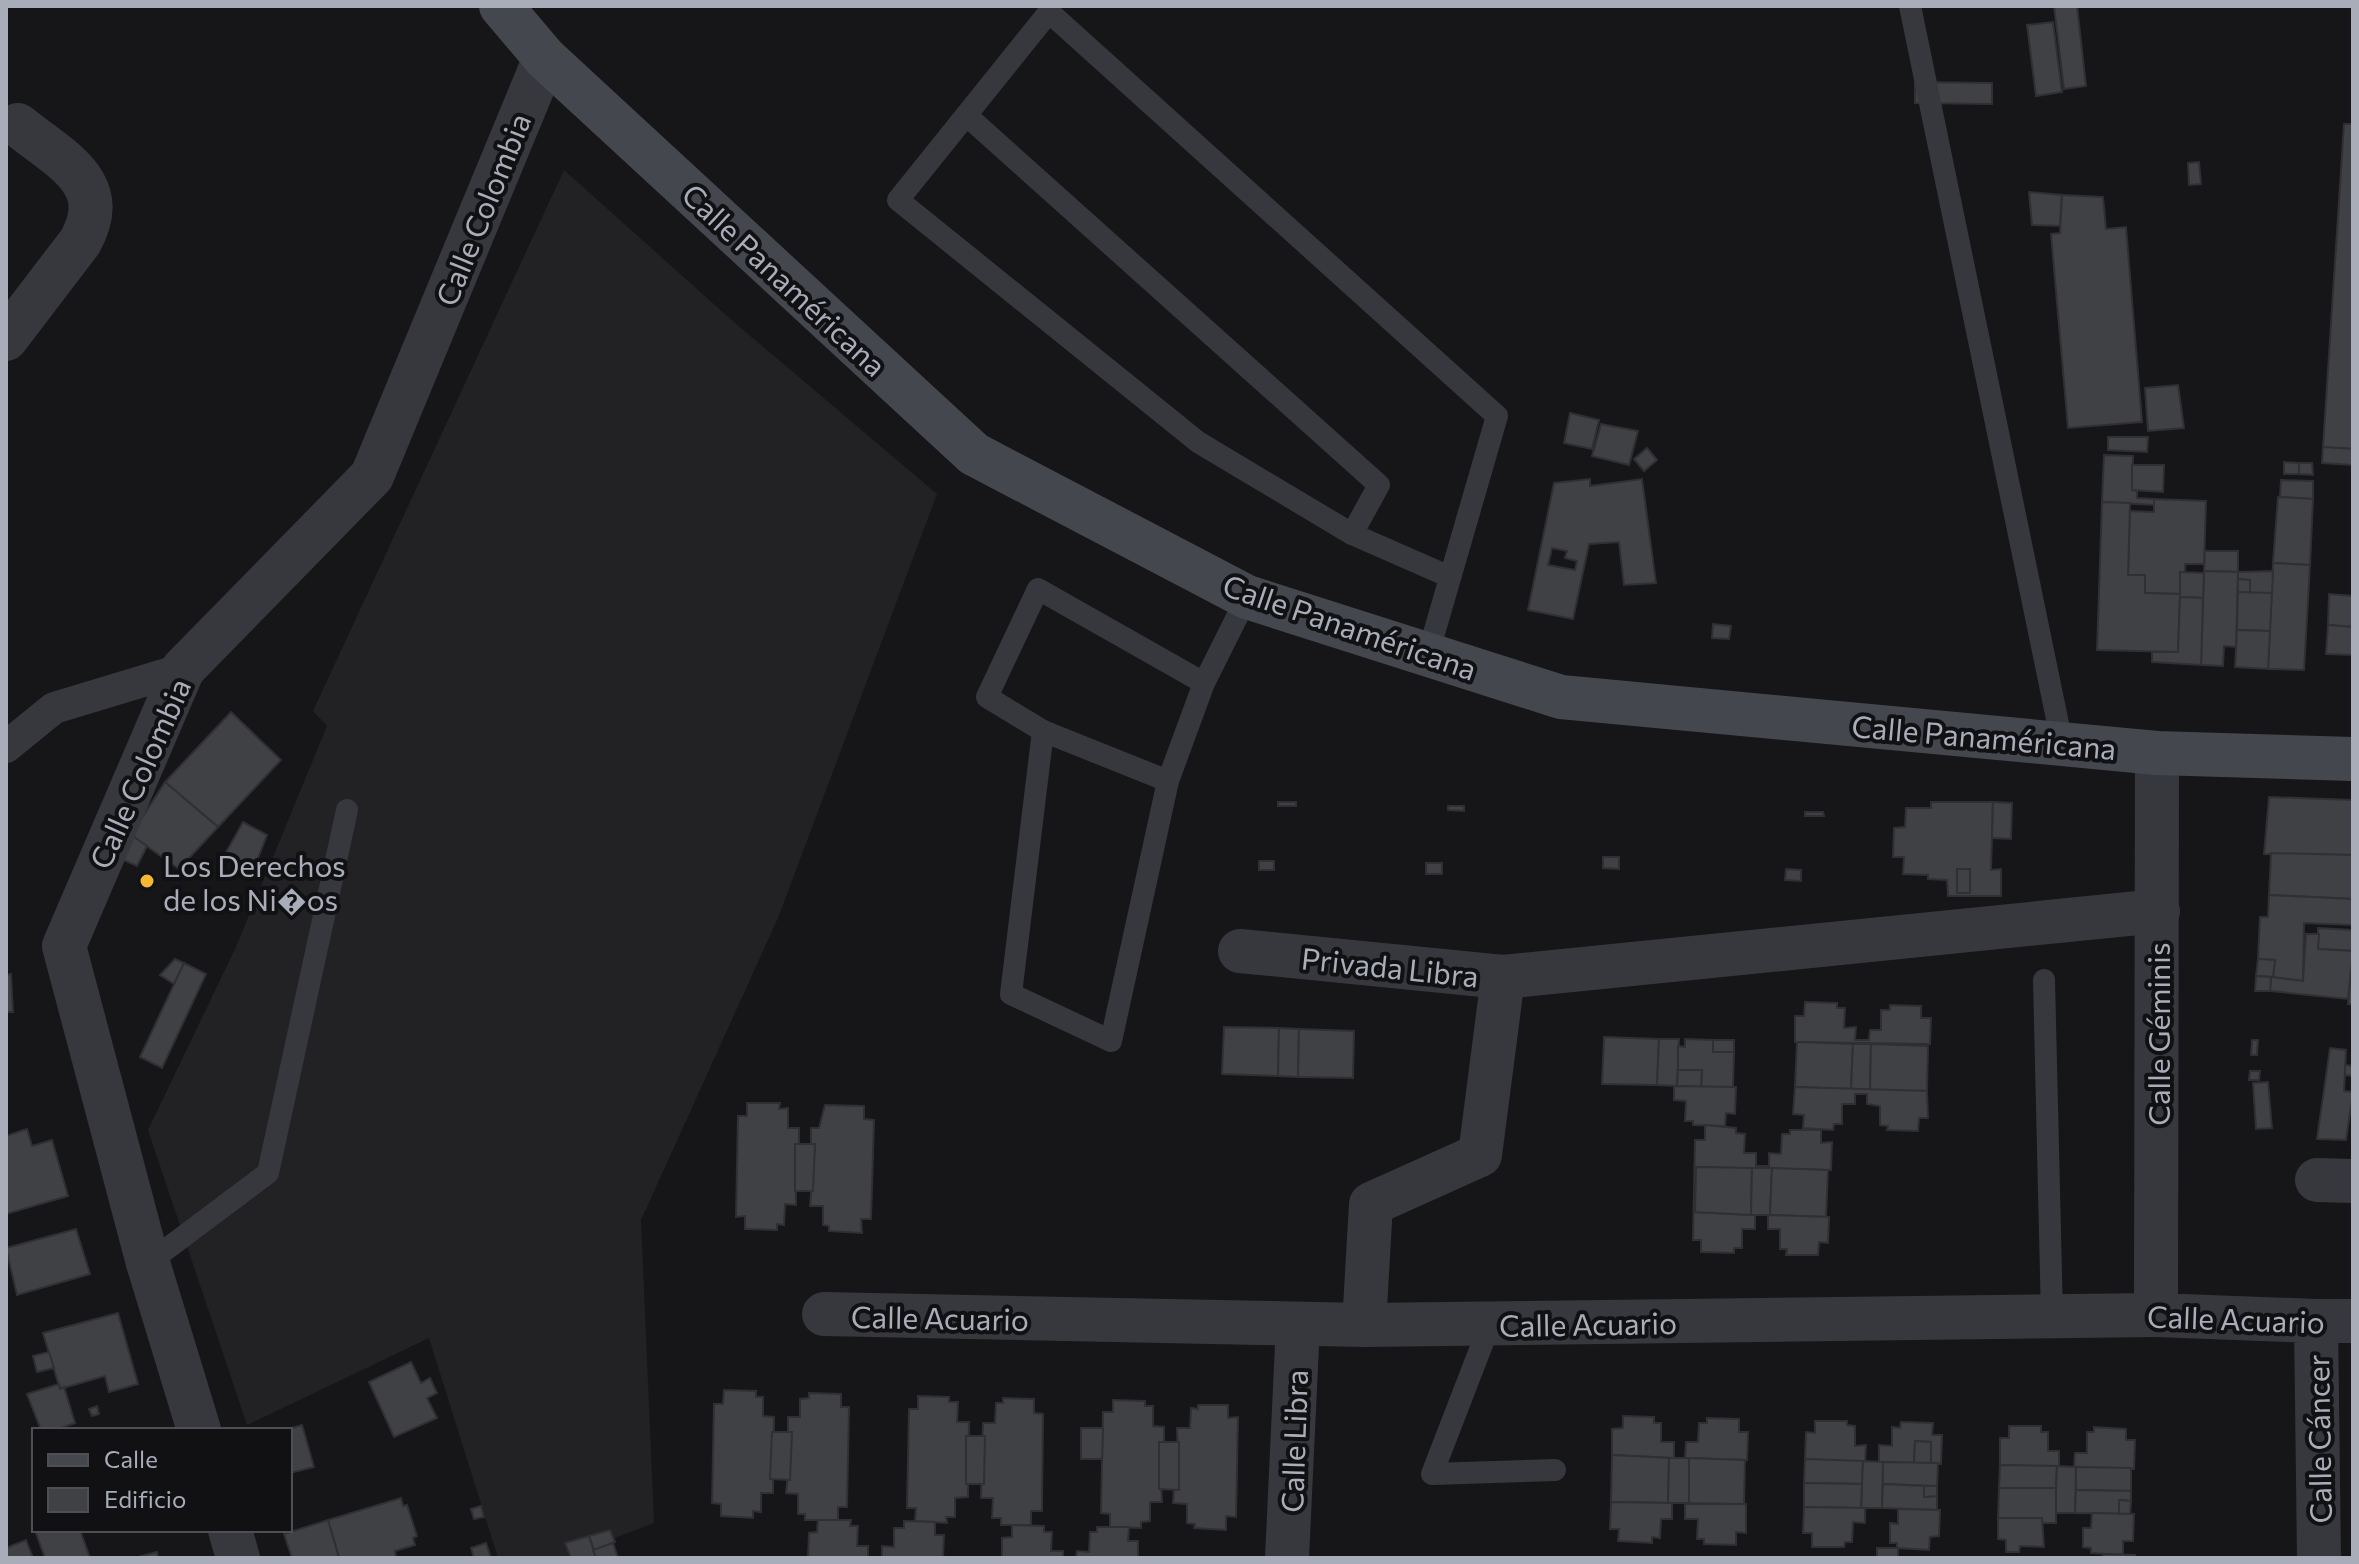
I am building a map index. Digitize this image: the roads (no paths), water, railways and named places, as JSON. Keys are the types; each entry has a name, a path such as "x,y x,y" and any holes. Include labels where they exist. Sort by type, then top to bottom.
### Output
{"main road":[{"name":"Calle Panaméricana","path":"501,6 545,58 974,454 1247,597 1561,697 2157,753 2353,759"}],"street":[{"name":"Calle Colombia","path":"198,1428 148,1263 64,946 183,669 372,476 545,58"},
{"path":"6,339 80,242 90,225 93,201 82,178 18,125"},
{"path":"6,747 54,708 183,669"},
{"name":"Calle Géminis","path":"2156,1315 2157,753"},
{"path":"1503,977 2158,911"},
{"name":"Privada Libra","path":"1240,951 1503,977 1480,1155 1371,1204 1364,1325"},
{"name":"Calle Acuario","path":"824,1314 1364,1325 2156,1315 2335,1321"},
{"name":"Calle Cáncer","path":"2319,1558 2335,1321"},
{"name":"Calle Libra","path":"1287,1558 1298,1324"},
{"path":"231,1532 238,1558"}],"lane":[{"path":"1910,6 2062,743"},
{"path":"1428,654 1497,416 1049,12 898,200 1198,442 1352,534 1450,577"},
{"path":"966,115 1379,485 1352,534"},
{"path":"1168,781 1043,731 987,697 1038,589 1204,683"},
{"path":"1043,731 1011,994 1111,1041 1168,781 1204,683 1247,597"},
{"path":"148,1263 268,1173 347,810"},
{"path":"2044,980 2052,1317"},
{"path":"1490,1324 1432,1474 1555,1470"}],"place":[{"name":"Los Derechos de los Ni�os","path":"147,881"}]}
